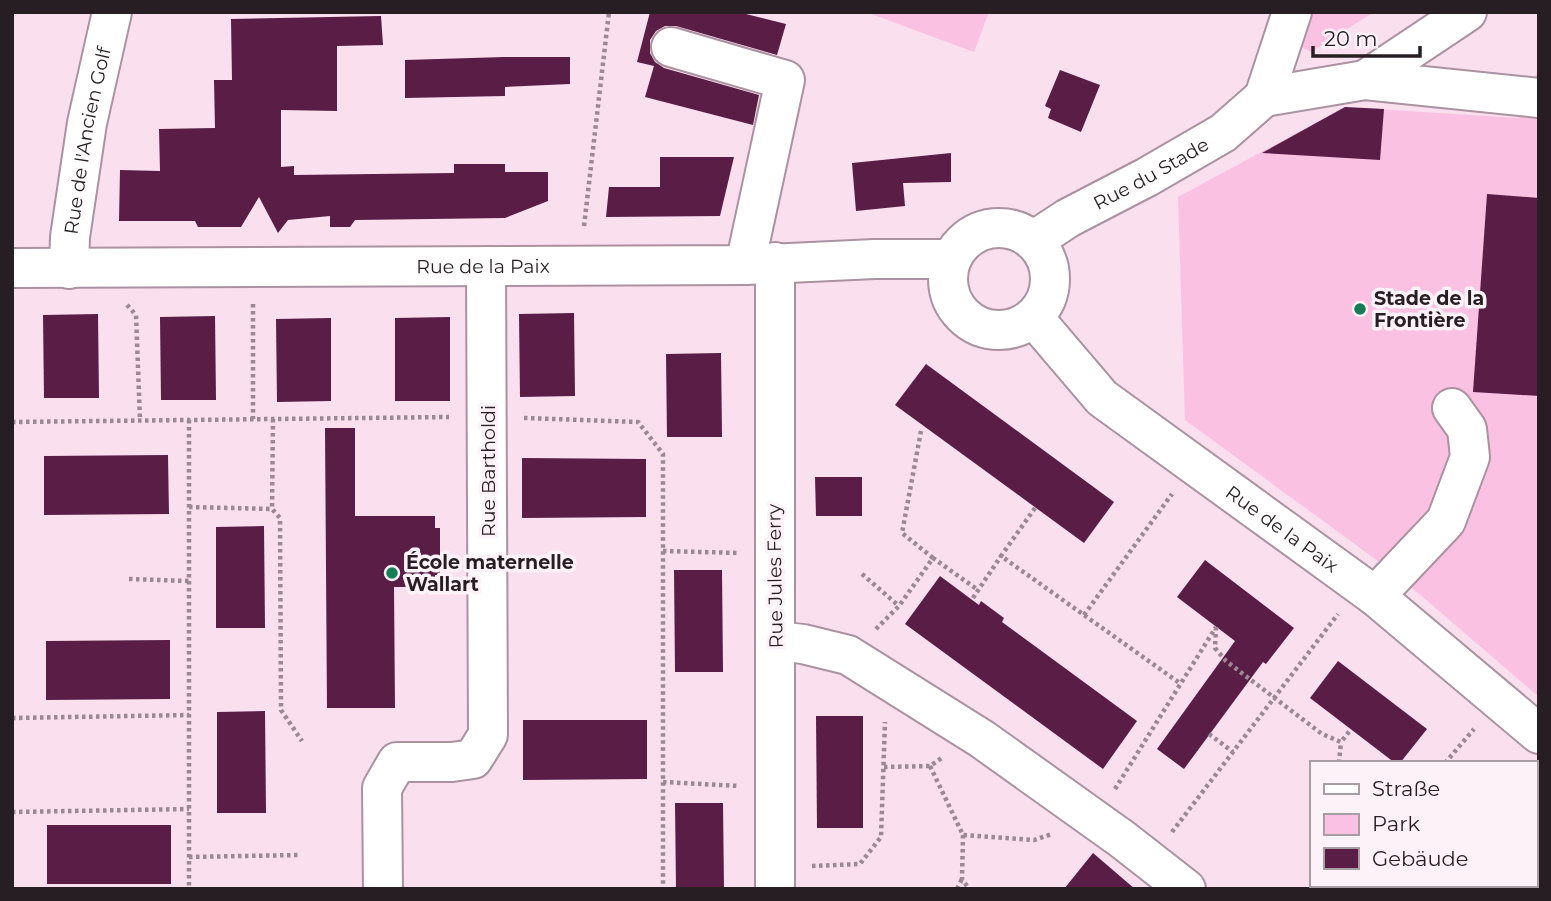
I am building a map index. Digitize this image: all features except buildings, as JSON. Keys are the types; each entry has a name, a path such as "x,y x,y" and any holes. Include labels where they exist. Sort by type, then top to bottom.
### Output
{"street":[{"name":"Rue de l'Ancien Golf","path":"69,269 70,237 87,123 113,12"},
{"path":"1292,12 1264,97 1365,80 1539,98"},
{"path":"1365,80 1467,12"},
{"name":"Rue Jules Ferry","path":"671,47 785,80 760,264 774,554 775,878"},
{"name":"Rue du Stade","path":"1033,241 1068,218 1223,133 1264,97"},
{"path":"1003,228 1019,232 1033,241 1044,254 1049,270 1049,288 1044,303 1033,317 1019,327 1002,330 985,328 969,321 957,309 949,293 947,276 960,245 972,235 987,229 1003,228"},
{"name":"Rue de la Paix","path":"12,268 760,264 952,259"},
{"name":"Rue Bartholdi","path":"383,889 382,788 397,762 452,762 473,759 488,735 486,266"},
{"name":"Rue de la Paix","path":"1033,317 1102,398 1367,591 1539,734"},
{"path":"1367,591 1446,521 1471,457 1467,429 1452,408"},
{"path":"776,641 803,644 848,655 975,735 1186,889"}],"path":[{"path":"584,226 609,12"},
{"path":"253,268 253,419"},
{"path":"121,269 121,299 136,315 140,420"},
{"path":"12,422 453,417"},
{"path":"513,418 638,422 663,454 663,889"},
{"path":"273,419 272,509 280,518 281,710 302,741"},
{"path":"189,420 189,889"},
{"path":"921,431 902,533 978,590"},
{"path":"1084,615 1193,464"},
{"path":"189,507 272,509"},
{"path":"973,598 1035,508"},
{"path":"663,551 774,554"},
{"path":"1001,556 1181,684"},
{"path":"848,655 899,606 933,558"},
{"path":"862,574 899,606"},
{"path":"130,579 189,581"},
{"path":"1150,861 1275,698 1367,591"},
{"path":"963,835 1034,840 1054,833 1086,814 1114,790 1216,627 1216,648 1226,661 1322,734 1341,742"},
{"path":"775,878 860,864 881,837 887,679"},
{"path":"1447,761 1499,701"},
{"path":"12,718 189,715"},
{"path":"1339,761 1341,742 1351,729"},
{"path":"1209,734 1233,752"},
{"path":"884,766 930,765 975,735"},
{"path":"930,765 963,835 962,878 957,889"},
{"path":"663,782 775,788"},
{"path":"12,812 189,809"},
{"path":"189,857 298,855"},
{"path":"962,878 969,889"}],"green space":[{"path":"866,12 989,12 974,52"},
{"path":"1313,12 1374,12 1311,52 1297,45 1294,34"},
{"name":"Stade de la Frontière","path":"1539,67 1539,697 1397,575 1185,420 1178,197 1345,107 1518,118"}],"place":[{"name":"Stade de la Frontière","path":"1360,309"},
{"name":"École maternelle Wallart","path":"392,573"}]}
